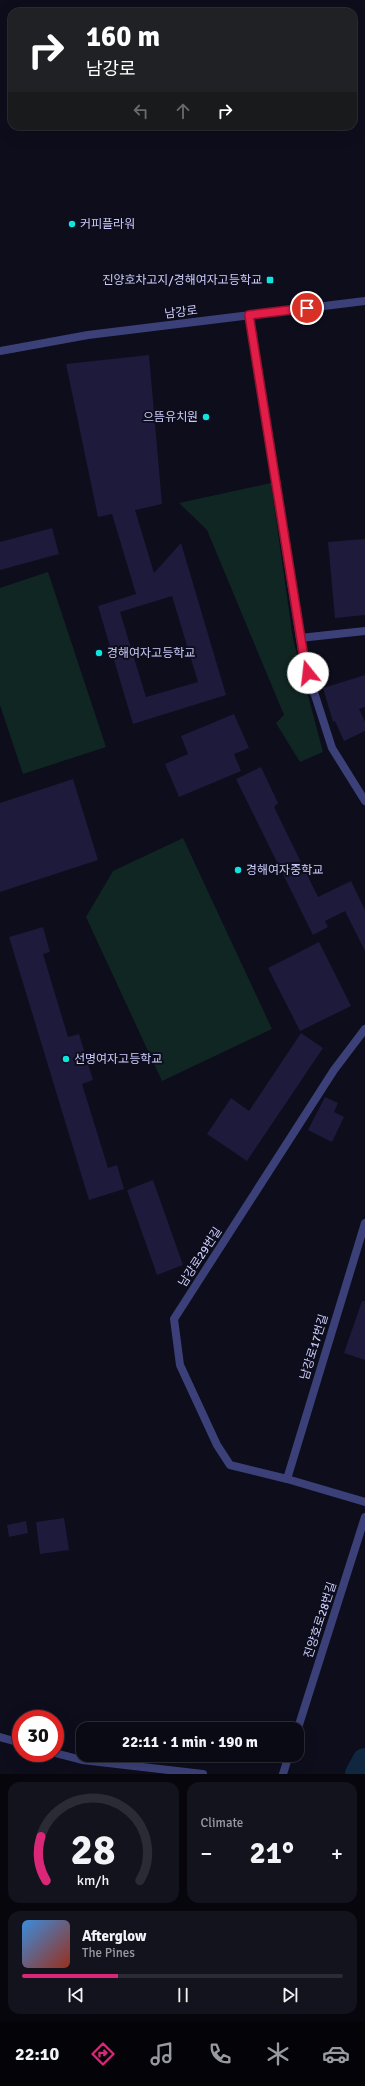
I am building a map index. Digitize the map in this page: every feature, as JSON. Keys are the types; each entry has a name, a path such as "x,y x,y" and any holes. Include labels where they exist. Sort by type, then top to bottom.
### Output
{"street":[{"name":"남강로","path":"0,351 88,335 365,301"},
{"path":"249,315 304,658 332,748 365,801"},
{"path":"300,638 365,631"},
{"name":"남강로29번길","path":"287,1478 230,1465 217,1445 180,1365 174,1320 334,1070 365,1029"},
{"name":"남강로17번길","path":"287,1478 365,1223"},
{"path":"287,1478 365,1502"},
{"name":"진양호로28번길","path":"300,1722 365,1517"},
{"path":"0,1737 12,1740"},
{"path":"64,1755 82,1760 203,1774"},
{"path":"284,1774 288,1762"}],"green space":[{"path":"271,483 293,639 323,752 300,762 276,723 284,715 207,530 179,503"},
{"path":"48,572 106,747 23,774 0,705 0,588"},
{"path":"183,838 272,1029 162,1081 86,917 113,871"}],"building":[{"path":"149,355 162,504 135,510 154,573 181,543 226,695 133,724 98,606 136,594 112,514 98,517 66,364","holes":["172,596 198,682 146,697 120,612"]},
{"path":"52,528 59,554 0,570 0,542"},
{"path":"365,539 365,615 335,618 328,542"},
{"path":"365,675 365,707 359,709 365,722 365,731 344,741 335,721 333,722 323,688"},
{"path":"234,714 249,748 234,754 241,771 179,797 165,764 188,754 181,736"},
{"name":"경해여자중학교","path":"261,767 278,803 274,807 318,897 351,881 365,910 365,951 345,911 325,921 328,927 313,935 236,779"},
{"path":"73,779 98,860 0,892 0,803"},
{"name":"선명여자고등학교","path":"43,927 50,952 43,954 68,1037 79,1034 93,1080 82,1084 108,1168 117,1165 124,1189 89,1200 9,937"},
{"path":"319,942 351,1006 300,1031 268,968"},
{"path":"301,1033 323,1048 247,1161 207,1134 231,1098 249,1111"},
{"path":"325,1097 338,1103 334,1112 344,1117 332,1142 308,1130"},
{"path":"153,1180 183,1265 157,1275 127,1190"},
{"path":"362,1301 365,1301 365,1360 344,1353"},
{"path":"64,1518 69,1550 40,1554 36,1522"},
{"path":"26,1521 28,1533 9,1537 7,1525"}],"waterway":[{"path":"358,1774 365,1761"}],"place":[{"name":"커피플라워","path":"72,224"},
{"name":"진양호차고지/경해여자고등학교","path":"270,280"},
{"name":"으뜸유치원","path":"206,417"},
{"name":"경해여자고등학교","path":"99,653"},
{"name":"경해여자중학교","path":"238,870"},
{"name":"선명여자고등학교","path":"66,1059"}],"route":[{"path":"307,308 249,315 304,658 308,673"}]}
